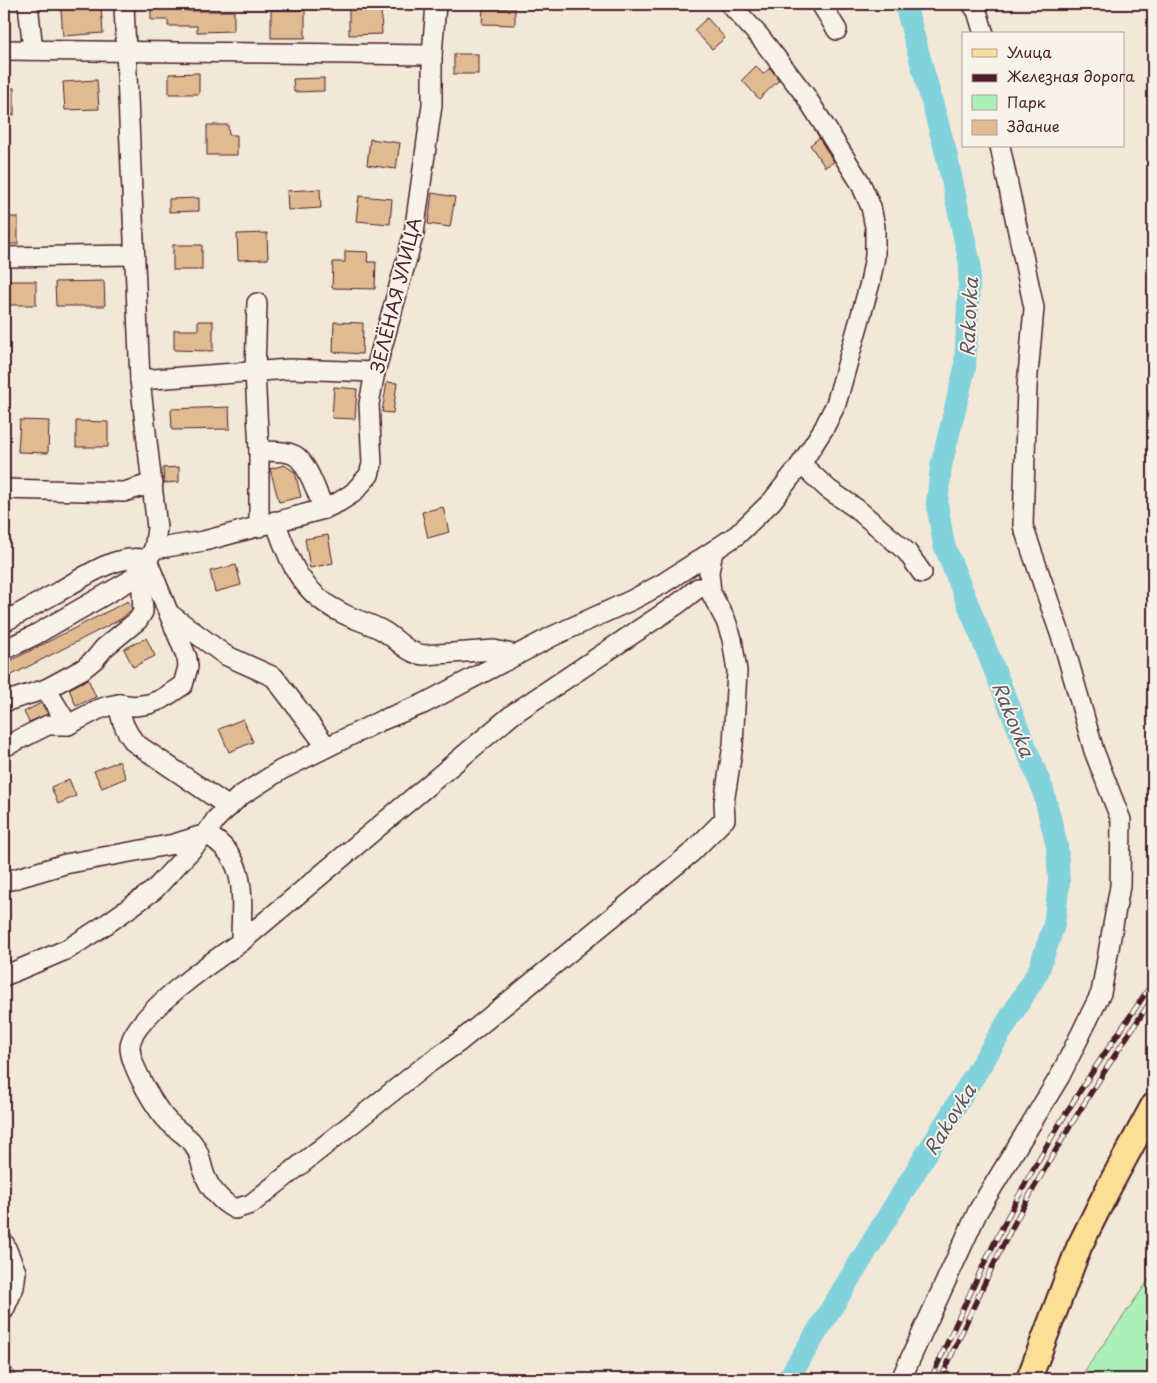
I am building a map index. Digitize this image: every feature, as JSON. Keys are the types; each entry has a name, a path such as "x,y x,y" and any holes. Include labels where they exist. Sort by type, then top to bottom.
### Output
{"main road":[{"path":"1029,1379 1079,1247 1153,1106"}],"street":[{"path":"28,4 33,50"},
{"path":"4,702 46,689 83,669 104,648 138,620 143,612 147,560 157,528 140,380 133,254 124,4"},
{"name":"ЗЕЛЁНАЯ УЛИЦА","path":"324,509 353,493 369,475 372,464 369,404 375,372 414,233 432,104 432,55 436,4"},
{"path":"4,976 68,949 154,890 206,834 216,819 240,796 282,770 380,721 423,704 516,655 662,584 737,535 772,501 801,464 824,428 836,404 870,284 875,256 875,227 871,207 860,182 805,95 784,66 730,4"},
{"path":"820,4 836,30"},
{"path":"972,4 977,11 983,32"},
{"path":"4,50 432,55"},
{"path":"901,1379 978,1211 1060,1076 1101,992 1120,886 1121,820 1094,751 1064,645 1023,526 1028,386 1034,308 1000,148"},
{"path":"4,257 133,254"},
{"path":"257,303 255,372 259,451 267,524 311,593 339,612 385,632 414,654 494,650 516,655"},
{"path":"140,380 289,369 375,372"},
{"path":"4,650 129,581 147,560 204,541 324,509 302,462 296,455 259,451"},
{"path":"801,464 828,489 857,509 907,552 922,573"},
{"path":"4,489 124,492 153,483"},
{"path":"705,590 679,603 513,714 241,942 196,973 145,1018 129,1045 141,1080 161,1113 197,1149 208,1183 229,1206 236,1210 251,1204 426,1065 458,1042 692,853 724,819 724,803 733,745 737,671 732,639 726,621 705,590 713,551"},
{"path":"4,622 98,569 132,559 147,560"},
{"path":"4,747 48,725 68,725 97,710 119,704 136,706 148,704 162,699 182,685 188,667 187,658 147,560"},
{"path":"662,584 705,590"},
{"path":"170,614 225,656 274,677 327,747"},
{"path":"46,689 68,725"},
{"path":"119,704 121,720 126,732 135,743 230,807"},
{"path":"4,882 64,864 174,844 206,834 226,848 239,874 241,942"},
{"path":"4,1243 16,1272 14,1287 4,1310"}],"green space":[{"path":"1153,1274 1153,1379 1079,1379"}],"building":[{"path":"151,6 166,6 166,9 187,9 187,11 234,11 234,31 197,32 197,26 168,26 168,20 151,20"},
{"path":"101,7 103,33 63,36 61,10"},
{"path":"349,8 381,8 382,34 349,35"},
{"path":"483,8 515,9 515,25 482,24"},
{"path":"271,10 305,10 305,38 271,38"},
{"path":"707,18 725,38 712,49 694,30"},
{"path":"454,54 478,54 478,74 454,74"},
{"path":"756,66 763,74 770,68 779,80 759,99 742,80"},
{"path":"199,73 199,94 169,94 169,74"},
{"path":"324,78 324,91 294,92 293,79"},
{"path":"97,80 99,109 65,110 63,82"},
{"path":"4,88 14,88 14,115 4,115"},
{"path":"207,125 228,125 229,135 237,135 237,155 207,155"},
{"path":"819,138 834,162 825,167 810,145"},
{"path":"370,139 400,143 396,169 367,165"},
{"path":"320,189 321,208 288,210 287,191"},
{"path":"432,193 455,197 450,227 428,224"},
{"path":"359,196 392,199 390,224 356,221"},
{"path":"199,198 199,211 169,212 169,199"},
{"path":"4,217 18,217 18,244 4,244"},
{"path":"267,233 268,259 238,260 237,234"},
{"path":"173,245 202,245 202,270 173,270"},
{"path":"345,251 368,252 367,262 376,262 375,289 332,288 333,262 345,262"},
{"path":"4,281 36,281 36,305 4,305"},
{"path":"104,281 105,306 56,306 55,282"},
{"path":"198,321 213,321 213,351 174,350 174,330 198,330"},
{"path":"334,322 363,323 362,354 333,352"},
{"path":"387,382 397,383 393,413 382,412"},
{"path":"334,387 357,389 355,419 332,418"},
{"path":"229,407 230,429 172,430 171,409"},
{"path":"20,420 49,421 48,453 18,452"},
{"path":"76,421 108,422 108,447 76,447"},
{"path":"284,465 295,472 301,497 279,502 270,469"},
{"path":"179,467 179,482 164,483 163,468"},
{"path":"443,507 449,532 428,538 422,512"},
{"path":"328,535 333,563 310,568 305,539"},
{"path":"236,565 241,585 215,592 210,571"},
{"path":"128,601 132,609 121,619 4,679 4,664"},
{"path":"146,638 155,656 133,667 124,649"},
{"path":"88,679 96,697 76,706 69,689"},
{"path":"41,703 48,714 29,722 24,712"},
{"path":"243,719 253,742 229,752 219,729"},
{"path":"119,761 126,778 102,788 94,771"},
{"path":"69,779 76,796 58,804 51,787"}],"waterway":[{"name":"Rakovka","path":"788,1379 1038,972 1054,925 1059,882 1057,846 1043,790 944,545 937,504 941,466 965,368 970,264 946,153 905,4"}],"railway":[{"path":"931,1379 977,1278 1028,1179 1075,1098 1153,982"},
{"path":"941,1379 969,1315 1021,1211 1084,1103 1153,998"}]}
